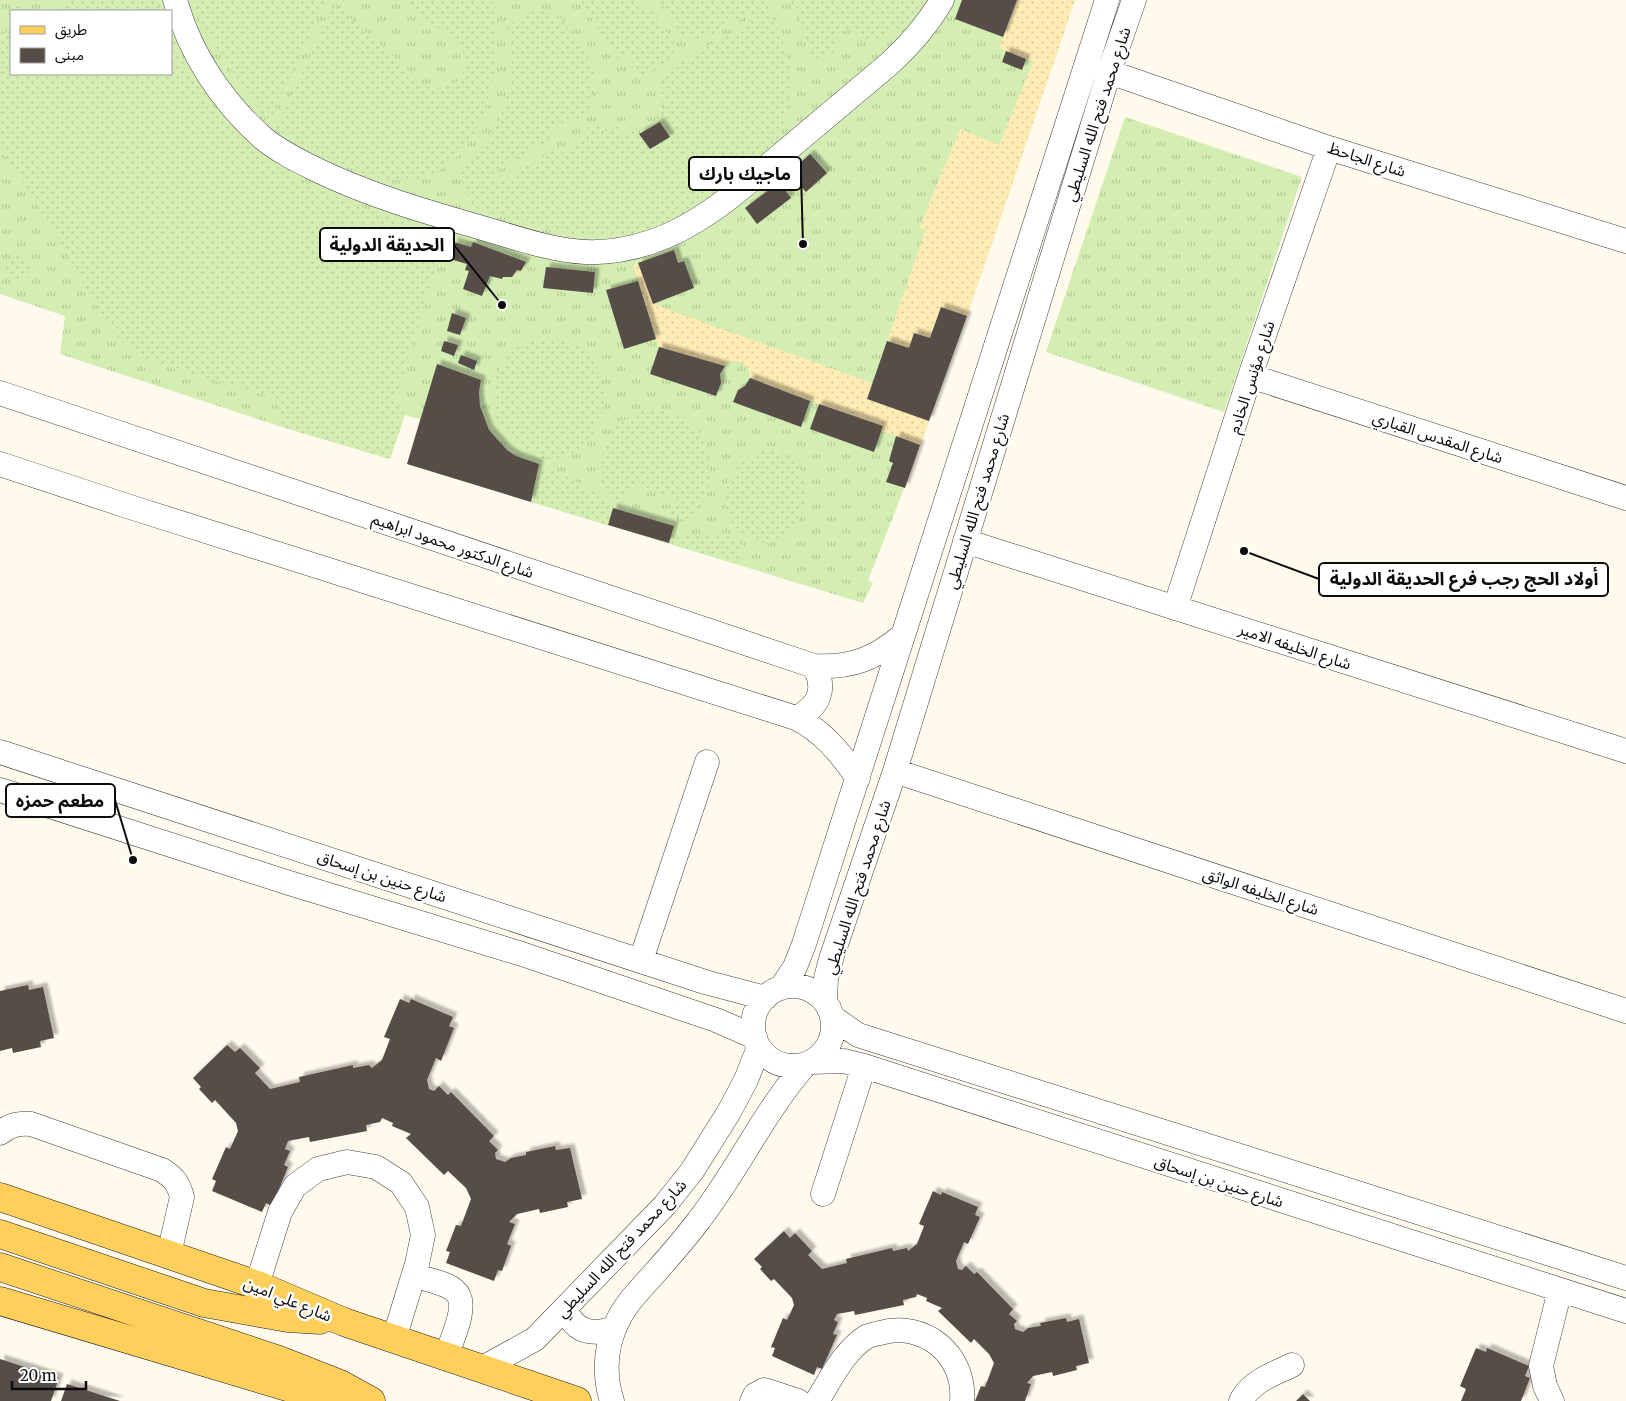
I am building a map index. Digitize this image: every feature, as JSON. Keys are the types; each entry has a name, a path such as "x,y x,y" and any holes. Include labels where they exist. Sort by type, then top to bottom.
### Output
{"main road":[{"name":"شارع علي امين","path":"0,1197 257,1285 344,1322 445,1358 576,1401"},
{"path":"0,1234 204,1303 288,1318 344,1322"},
{"path":"0,1267 305,1369 340,1384 371,1401"},
{"path":"0,1301 334,1401"}],"street":[{"path":"175,0 188,36 201,63 218,88 237,112 265,139 282,152 335,179 379,197 545,246 586,252 614,250 650,243 672,234 712,210 751,180 889,64 918,34 942,0"},
{"name":"شارع محمد فتح الله السليطي","path":"773,993 795,967 804,944 1107,0"},
{"name":"شارع محمد فتح الله السليطي","path":"828,1010 826,978 832,956 896,772 1109,72 1134,0"},
{"name":"شارع الجاحظ","path":"1109,72 1329,148 1626,241"},
{"name":"شارع مؤنس الخادم","path":"1176,608 1250,376 1329,148"},
{"name":"شارع المقدس القباري","path":"1250,376 1626,498"},
{"name":"شارع الدكتور محمود ابراهيم","path":"0,392 814,666 830,667 862,661 877,654 903,635"},
{"path":"0,464 136,509 796,718 824,736 837,749 858,778"},
{"name":"شارع الخليفه الامير","path":"965,541 1626,751"},
{"path":"796,718 806,714 814,706 819,696 821,686 819,675 814,666"},
{"name":"شارع حنين بن إسحاق","path":"0,752 720,986 773,993"},
{"path":"641,960 707,762"},
{"name":"شارع الخليفه الواثق","path":"896,772 1626,1011"},
{"name":"شارع حنين بن إسحاق","path":"0,790 286,882 513,951 709,1017 757,1042"},
{"path":"612,1401 607,1382 607,1359 614,1328 625,1306 682,1242 720,1191 772,1108 809,1063 822,1054 830,1043 833,1030 828,1010 812,991 797,986 773,993 757,1010 753,1023 757,1042 768,1057 780,1064 793,1066 809,1063"},
{"name":"شارع حنين بن إسحاق","path":"828,1010 858,1035 1626,1278"},
{"name":"شارع محمد فتح الله السليطي","path":"481,1369 535,1339 666,1205 711,1143 738,1097 753,1064 757,1042"},
{"name":"شارع حنين بن إسحاق","path":"809,1063 833,1060 864,1066 1626,1311"},
{"path":"823,1194 864,1066"},
{"path":"0,1133 9,1126 20,1123 31,1124 162,1170 174,1178 180,1188 182,1197 169,1254"},
{"path":"257,1285 280,1212 295,1186 318,1169 347,1162 376,1167 401,1183 417,1207 423,1236 414,1276 394,1339"},
{"path":"414,1276 449,1287 456,1291 460,1298 462,1306 445,1358"},
{"path":"1552,1401 1545,1386 1541,1366 1560,1290"},
{"path":"565,1309 574,1323 589,1332 597,1333 614,1328"},
{"path":"817,1401 846,1355 866,1337 893,1329 921,1333 944,1348 959,1372 962,1401"},
{"path":"1241,1401 1252,1386 1292,1365"},
{"path":"752,1401 755,1395 764,1390 798,1401"}],"green space":[{"path":"0,0 1075,0 950,364 868,580 873,583 863,603 407,464 420,419 405,415 390,459 282,427 60,354 65,316 0,294"},
{"path":"69,0 157,0 161,10 44,10 63,5"},
{"path":"193,0 327,0 268,123 216,48 199,18"},
{"path":"402,0 492,0 496,27 496,57 491,88 482,117 468,144 449,164 424,177 393,180 379,178 332,160 275,129 335,4 423,83 438,88 452,85 458,81 465,68 465,60 459,46"},
{"path":"580,0 643,0 640,2 648,14 653,11 676,46 671,49 675,56 642,76 628,55 619,61"},
{"path":"659,0 765,0 787,56 791,80 791,99 787,116 781,133 767,154 698,206 667,223 634,234 616,237 593,237 571,234 498,216 473,206 458,173 487,141 504,107 510,69 507,26 538,8 540,11 544,9 546,13 550,10 553,14 557,12 599,74 588,82 595,93 585,100 592,110 575,121 572,117 551,130 554,137 492,174 498,184 559,147 563,153 587,137 582,131 599,120 606,131 616,124 623,135 635,128 650,149 670,137 655,115 666,107 658,95 668,89 661,78 726,34 728,37 755,18 751,13 735,23 733,20 697,44 690,33 683,37"},
{"path":"790,0 924,0 900,27 884,36 868,39 853,31 843,31 837,38 837,51 814,64 801,24"},
{"path":"16,6 44,10 14,10"},
{"path":"0,21 10,38 10,75 172,75 172,38 193,79 222,118 239,136 277,167 333,196 445,238 394,403 406,408 390,459 282,427 277,399 159,364 130,349 108,326 54,231 0,147"},
{"path":"1125,117 1302,177 1224,412 1046,352"},
{"path":"19,255 29,258 32,268 29,278 19,281 9,278 6,268 9,258"},
{"path":"556,338 567,341 580,348 590,357 598,369 604,396 598,424 591,436 586,443 572,454 560,458 552,458 531,451 511,437 502,428 493,408 493,389 499,371 509,355 516,348 529,341"},
{"path":"652,409 682,417 694,427 703,439 708,453 709,483 704,497 696,510 685,520 670,516 675,501 665,494 649,488 631,485 624,503 614,501 605,483 602,455 612,433 619,424 629,417"},
{"path":"766,449 789,456 802,471 806,491 803,512 793,530 778,541 760,542 738,529 730,518 726,507 726,494 729,482 743,461"},
{"path":"539,464 578,482 605,500 613,508 608,525 531,502"},
{"path":"702,533 724,535 744,546 737,563 669,543 671,536"}],"sand":[{"path":"1017,0 1075,0 967,316 941,307 930,338 914,333 909,348 887,341 926,229 919,228 960,129 999,145 1033,62 999,48"},
{"path":"638,263 653,304 872,383 867,399 929,421 920,445 882,431 882,426 750,378 747,367 741,363 729,361 725,366 659,347 633,265"}],"building":[{"path":"962,0 1017,0 1003,37 955,19"},
{"path":"1006,51 1026,59 1022,70 1002,62"},
{"path":"660,122 670,137 650,149 639,134"},
{"path":"810,154 827,173 806,192 789,173"},
{"path":"779,182 791,198 757,224 745,208"},
{"path":"454,242 471,247 473,242 526,262 521,271 517,270 512,277 503,277 502,279 490,276 482,296 463,289 469,271 465,270 467,264 450,259"},
{"path":"674,250 678,263 684,261 694,288 653,304 638,263"},
{"path":"546,267 595,272 593,293 543,288"},
{"path":"638,281 656,339 624,349 606,290"},
{"path":"941,307 967,316 929,421 867,399 887,341 909,348 914,333 930,338"},
{"path":"452,313 466,318 460,335 447,331"},
{"path":"444,341 458,345 454,356 441,351"},
{"path":"659,347 725,366 720,374 721,383 716,396 650,374"},
{"path":"461,355 477,361 474,370 458,363"},
{"path":"437,364 481,380 479,392 480,406 489,430 507,450 516,456 539,464 531,502 407,464"},
{"path":"750,378 810,401 801,427 733,402 738,390 745,386"},
{"path":"819,404 883,426 874,452 810,429"},
{"path":"896,436 920,445 905,488 886,482 893,463 889,461"},
{"path":"613,508 674,526 669,543 608,525"},
{"path":"28,985 29,990 43,987 54,1038 40,1041 41,1047 13,1053 12,1048 0,1051 0,991"},
{"path":"400,999 409,1003 411,999 453,1017 449,1026 454,1028 441,1061 436,1058 427,1080 429,1089 434,1091 439,1086 448,1095 451,1092 494,1136 489,1141 498,1150 495,1153 496,1159 505,1162 511,1158 526,1155 526,1152 555,1146 556,1150 570,1148 582,1199 567,1202 568,1207 540,1213 539,1209 517,1214 509,1222 515,1224 507,1244 511,1246 502,1271 498,1270 494,1281 446,1263 450,1252 446,1251 456,1225 461,1226 471,1199 466,1188 448,1171 444,1175 406,1138 411,1134 392,1126 393,1123 382,1118 380,1122 366,1125 367,1131 310,1142 309,1137 288,1141 285,1149 290,1151 284,1165 288,1167 272,1206 266,1203 262,1212 212,1191 216,1181 212,1179 226,1147 230,1149 238,1131 236,1123 215,1100 212,1103 199,1089 201,1087 193,1078 227,1045 235,1052 240,1048 260,1068 255,1073 270,1089 300,1082 299,1077 353,1065 353,1068 369,1065 372,1068 382,1060 390,1039 384,1037"},
{"path":"933,1191 941,1195 942,1192 978,1207 975,1215 980,1217 968,1244 964,1242 956,1261 958,1269 962,1270 966,1266 974,1274 977,1272 1013,1309 1009,1314 1017,1321 1014,1324 1015,1329 1023,1332 1028,1328 1041,1326 1040,1323 1066,1318 1067,1322 1079,1319 1089,1363 1076,1366 1077,1370 1053,1376 1052,1372 1033,1376 1027,1383 1031,1384 1025,1401 975,1401 981,1386 985,1387 994,1363 989,1354 974,1339 971,1343 938,1311 942,1308 926,1301 927,1298 917,1294 916,1297 903,1300 904,1305 855,1315 854,1311 837,1314 834,1320 838,1322 833,1334 837,1335 822,1369 817,1367 814,1375 772,1356 775,1348 771,1347 783,1318 787,1320 794,1305 792,1298 774,1279 771,1281 754,1259 784,1231 790,1238 795,1233 812,1251 808,1255 822,1269 847,1263 846,1259 892,1248 893,1251 907,1248 908,1251 917,1244 924,1226 919,1224"},
{"path":"1476,1348 1486,1352 1487,1348 1529,1366 1525,1376 1530,1378 1521,1401 1461,1401 1466,1389 1460,1386"},
{"path":"0,1359 59,1378 51,1401 0,1401"},
{"path":"67,1384 120,1401 61,1401"},
{"path":"1303,1394 1310,1401 1296,1401"}],"place":[{"name":"ماجيك بارك","path":"803,244"},
{"name":"الحديقة الدولية","path":"502,305"},
{"name":"أولاد الحج رجب فرع الحديقة الدولية","path":"1244,551"},
{"name":"مطعم حمزه","path":"133,860"}]}
